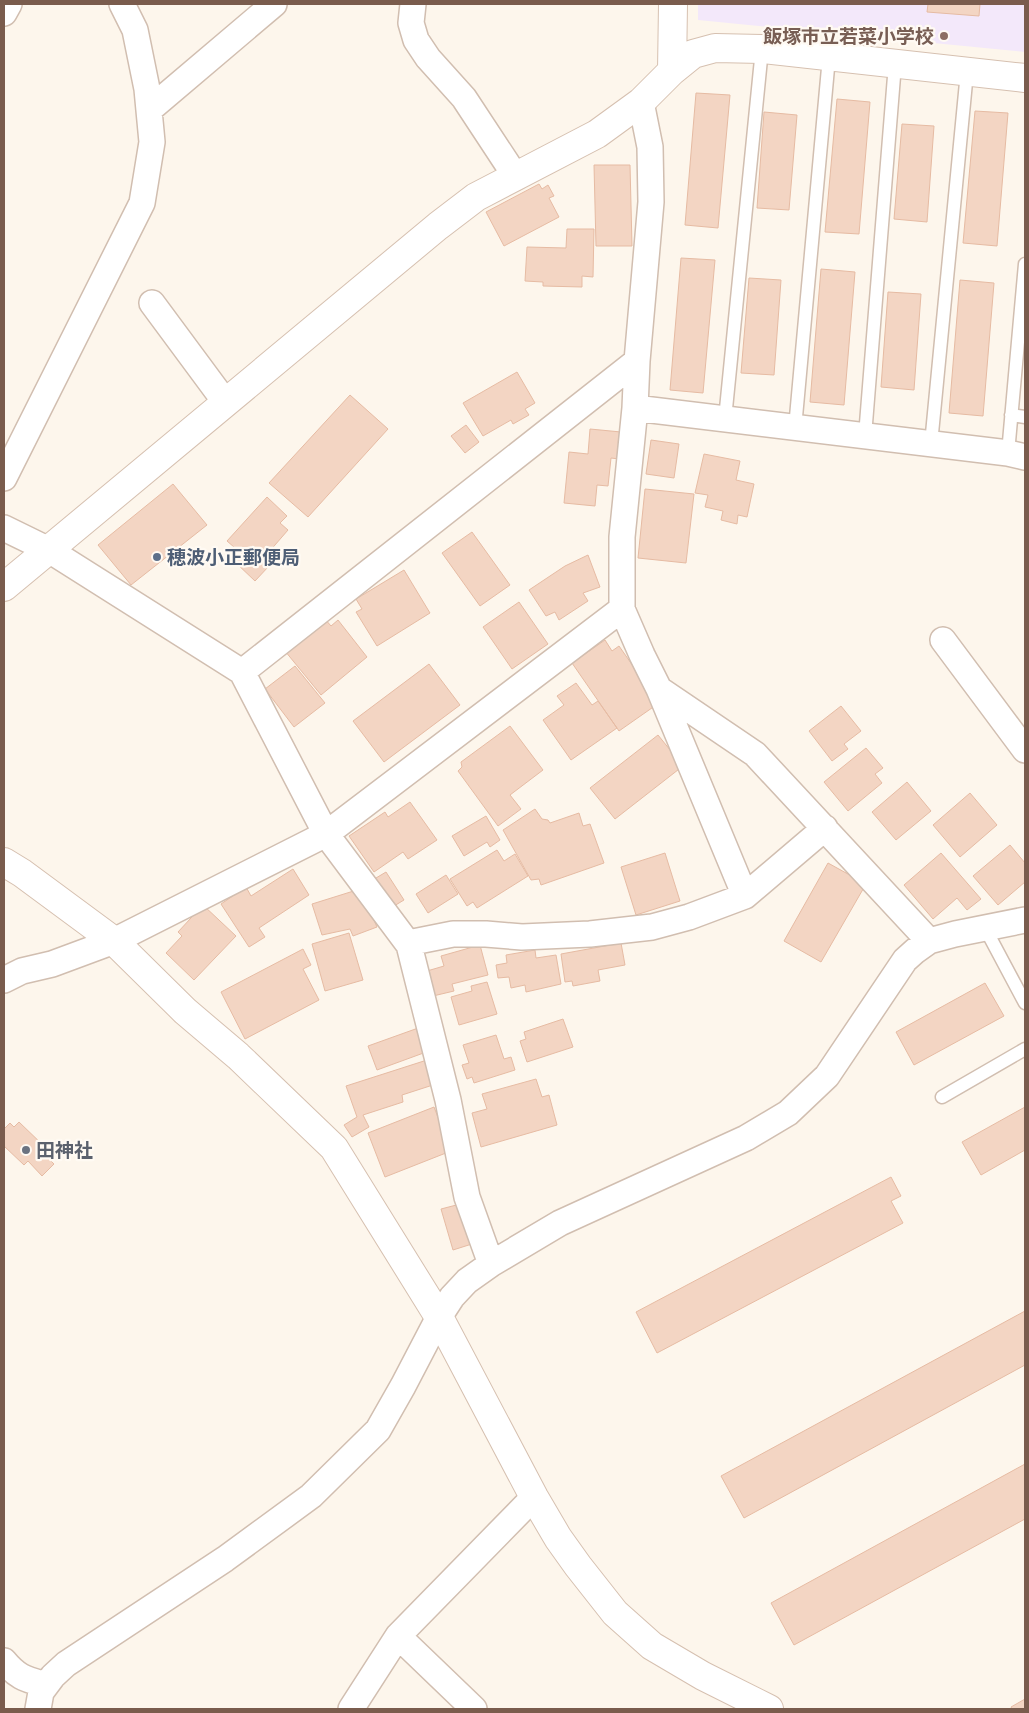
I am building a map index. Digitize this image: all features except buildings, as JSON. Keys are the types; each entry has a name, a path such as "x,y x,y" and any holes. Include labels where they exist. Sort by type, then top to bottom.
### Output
{"street":[{"path":"4,13 9,4"},
{"path":"4,478 142,203 152,142 150,110 135,30 122,4"},
{"path":"150,110 274,4"},
{"path":"413,4 412,23 416,40 428,58 464,98 516,177"},
{"path":"672,71 673,4"},
{"path":"4,588 438,226 476,197 597,134 641,102 672,71 693,54 715,48 762,49 1025,78"},
{"path":"641,102 650,147 651,202 637,361 635,408 622,537 622,608 659,689 745,896"},
{"path":"152,302 226,403"},
{"path":"242,672 637,361"},
{"path":"635,408 1016,455"},
{"path":"4,528 49,550 242,672 326,834 408,944 448,1100 467,1197 491,1264"},
{"path":"4,980 22,972 52,964 114,941 326,834 622,608"},
{"path":"942,640 1025,750"},
{"path":"659,689 755,754 929,941"},
{"path":"408,944 453,934 522,936 590,934 652,927 689,917 745,896 825,828"},
{"path":"4,862 22,873 114,941 185,1011 238,1056 334,1148 439,1317 534,1498 558,1538 578,1566 615,1613 652,1646 703,1676 769,1709"},
{"path":"38,1709 41,1692 52,1676 66,1664 225,1559 311,1496 378,1430 439,1317 452,1297 467,1281 491,1264 560,1223 746,1138 788,1113 827,1076 905,960 915,950 929,941 1025,920"},
{"path":"351,1709 398,1636 534,1498"},
{"path":"398,1636 474,1709"},
{"path":"4,1661 13,1673 46,1685"}],"lane":[{"path":"725,419 762,49"},
{"path":"794,428 829,57"},
{"path":"865,436 895,64"},
{"path":"930,444 967,72"},
{"path":"1016,455 1011,415 1025,264"},
{"path":"1011,415 1025,417"},
{"path":"985,928 1025,1003"},
{"path":"942,1097 1025,1050"}],"shaded area":[{"name":"飯塚市立若菜小学校","path":"698,4 1025,4 1025,52 698,20"}],"place":[{"name":"飯塚市立若菜小学校","path":"944,36"},
{"name":"穂波小正郵便局","path":"157,557"},
{"name":"田神社","path":"26,1150"}]}
